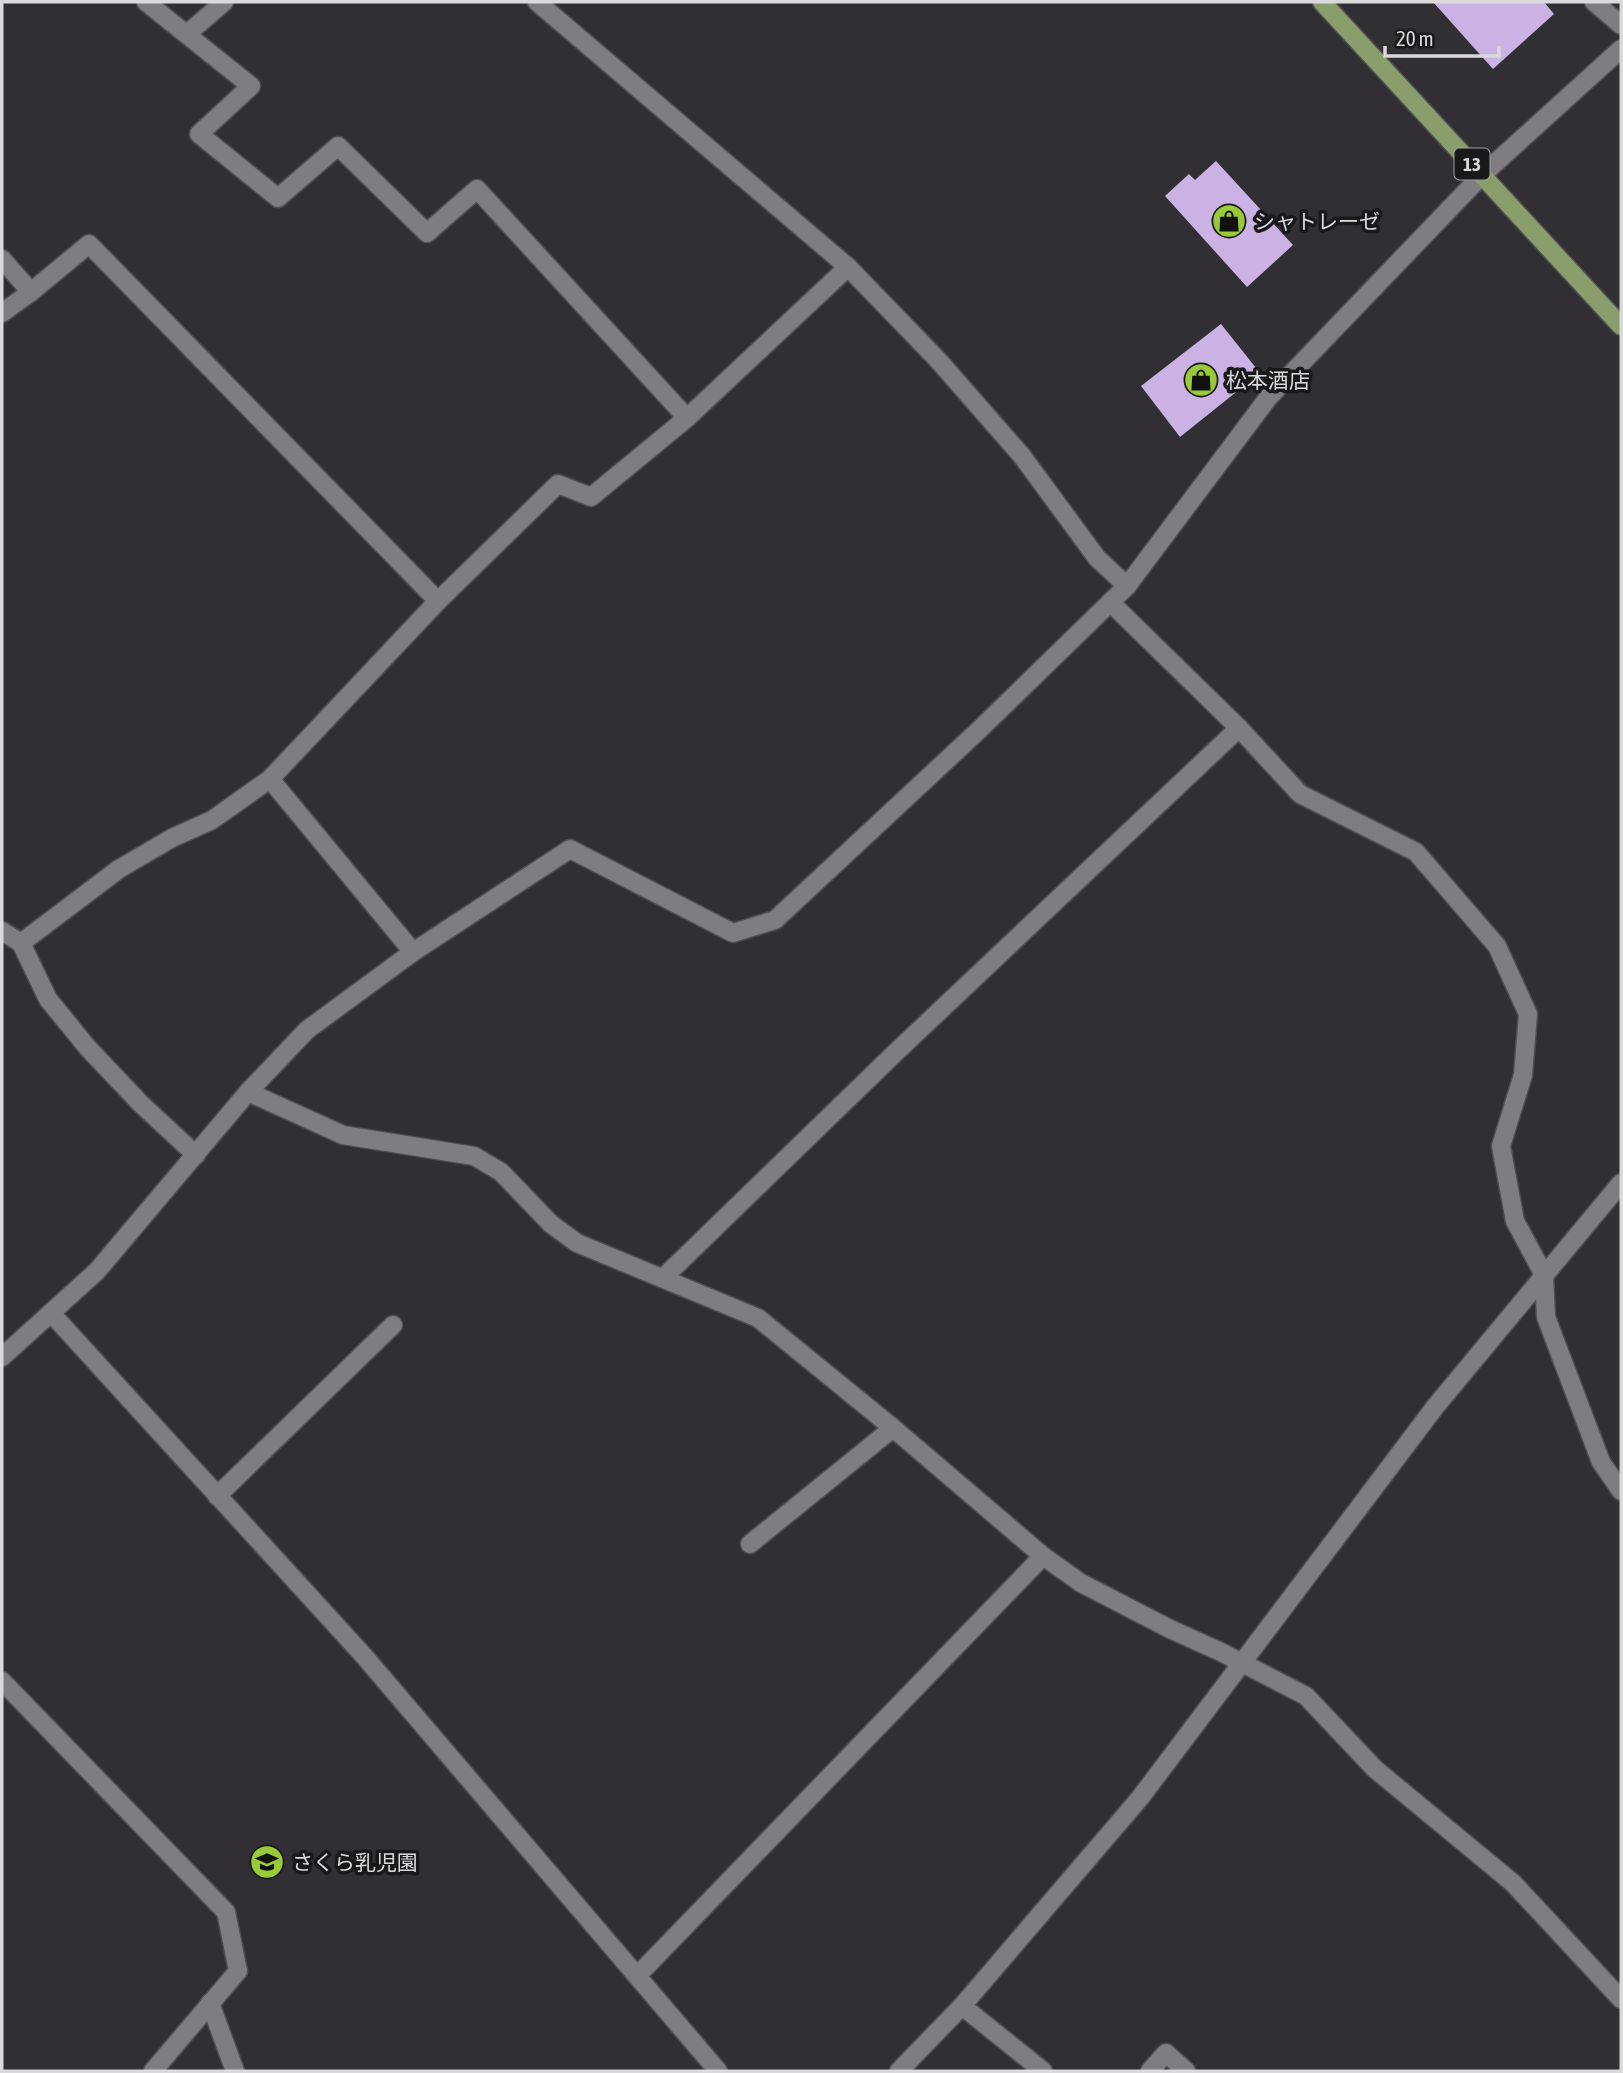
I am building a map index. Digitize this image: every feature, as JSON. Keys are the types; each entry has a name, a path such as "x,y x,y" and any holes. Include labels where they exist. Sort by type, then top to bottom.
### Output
{"main road":[{"name":"13","path":"1322,2 1621,326"}],"street":[{"path":"146,2 251,86 199,134 278,198 338,146 427,233 477,189 687,418"},
{"path":"187,34 224,2"},
{"path":"537,2 848,267 938,360 1022,456 1097,558 1127,586"},
{"path":"1594,2 1621,25"},
{"path":"2,1357 97,1271 248,1092 307,1030 413,952 570,849 733,933 775,920 979,730 1127,586 1268,398 1482,175 1621,49"},
{"path":"2,313 89,244 438,601"},
{"path":"2,259 31,292"},
{"path":"21,943 119,869 172,838 212,820 270,779 438,601 558,484 591,497 687,418 848,267"},
{"path":"1110,602 1239,728 1300,794 1416,852 1497,946 1528,1014 1522,1075 1501,1146 1514,1221 1544,1275 1546,1317 1601,1462 1621,1491"},
{"path":"663,1279 895,1053 1239,728"},
{"path":"270,779 413,952"},
{"path":"2,931 21,943 48,999 87,1048 141,1104 196,1155"},
{"path":"248,1092 343,1135 474,1156 501,1172 551,1224 578,1243 758,1318 893,1428 1043,1556 1081,1583 1306,1696 1375,1769 1513,1883 1621,1999"},
{"path":"899,2071 962,2006 1140,1798 1434,1407 1621,1183"},
{"path":"51,1313 364,1656 718,2071"},
{"path":"217,1496 393,1325"},
{"path":"750,1544 893,1428"},
{"path":"637,1976 1043,1556"},
{"path":"2,1681 226,1912 238,1971 153,2071"},
{"path":"210,2003 235,2071"},
{"path":"962,2006 1043,2071"},
{"path":"1150,2071 1166,2053 1186,2071"}],"building":[{"path":"1433,2 1544,2 1554,14 1493,69"},
{"name":"シャトレーゼ","path":"1216,161 1293,245 1247,287 1165,196 1189,174 1195,180"},
{"name":"松本酒店","path":"1221,324 1260,373 1180,437 1141,386"}],"place":[{"name":"シャトレーゼ","path":"1229,221"},
{"name":"松本酒店","path":"1201,380"},
{"name":"さくら乳児園","path":"267,1862"}]}
